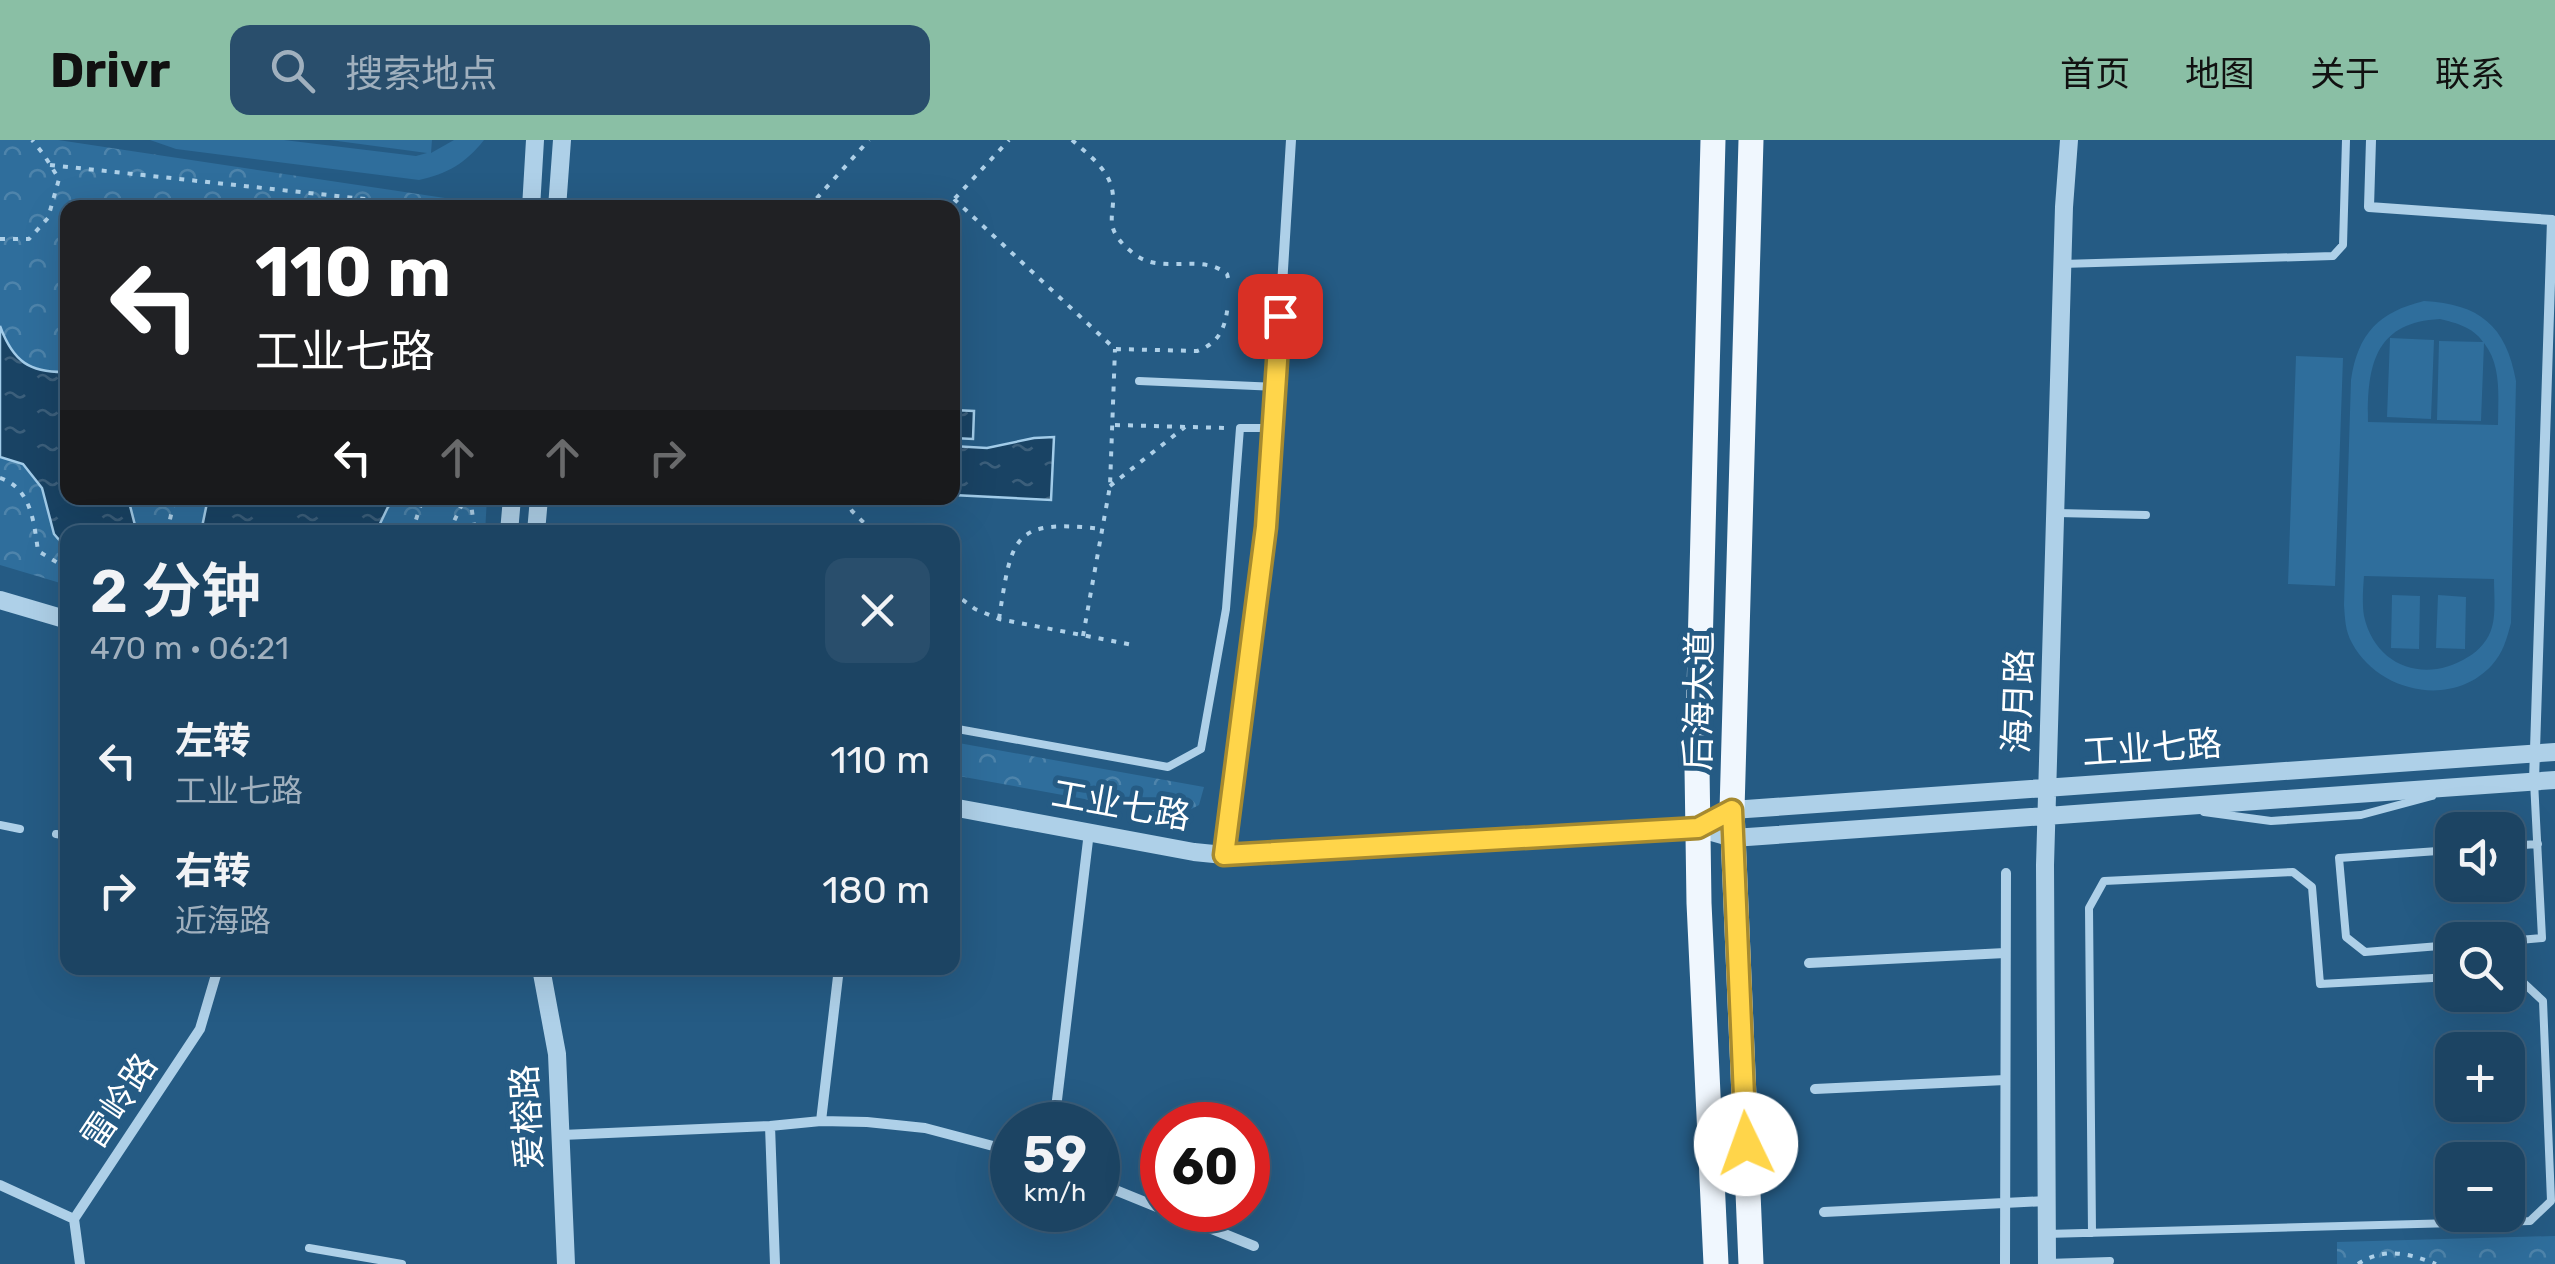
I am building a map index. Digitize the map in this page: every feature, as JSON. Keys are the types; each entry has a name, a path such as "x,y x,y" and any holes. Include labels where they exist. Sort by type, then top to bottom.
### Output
{"main road":[{"name":"后海大道","path":"1713,140 1697,750 1700,922 1716,1264"},
{"name":"后海大道","path":"1750,140 1732,838 1752,1264"}],"street":[{"path":"1224,855 1261,574 1291,140"},
{"name":"海月路","path":"2047,1263 2046,817 2069,140"},
{"path":"2371,140 2369,208 2552,220 2534,782"},
{"path":"531,200 535,142 562,143 558,200"},
{"path":"0,600 60,618"},
{"name":"工业七路","path":"1698,828 1732,810 2555,752"},
{"name":"工业七路","path":"960,808 1224,855 1698,828 1732,838 2555,780"},
{"path":"1057,1102 1089,832"},
{"path":"2005,1264 2006,873"},
{"path":"1809,963 2006,953"},
{"name":"雷岭路","path":"74,1218 200,1030 216,975"},
{"name":"爱榕路","path":"542,975 557,1054 566,1264"},
{"path":"822,1122 838,975"},
{"path":"1816,1088 2005,1080"},
{"path":"562,1135 867,1122 925,1128 990,1144"},
{"path":"770,1126 775,1264"},
{"path":"0,1185 74,1218 80,1264"},
{"path":"1824,1212 2046,1202"},
{"path":"1219,1232 1254,1246"}],"lane":[{"path":"2062,264 2333,256 2343,245 2346,140"},
{"path":"1139,381 1276,387"},
{"path":"960,729 1168,767 1200,749 1226,609 1240,428 1274,428"},
{"path":"2057,513 2146,516"},
{"path":"2525,940 2542,938 2534,782"},
{"path":"0,826 20,829"},
{"path":"56,834 60,835"},
{"path":"2525,845 2538,844"},
{"path":"2435,851 2339,858 2346,937 2365,952 2435,946"},
{"path":"2092,1233 2089,908 2104,880 2293,872 2312,886 2320,984 2435,977"},
{"path":"2046,1234 2530,1222 2551,1201 2543,1001 2525,984"},
{"path":"309,1248 402,1264"},
{"path":"2047,1263 2110,1261"}],"path":[{"path":"0,238 30,239 48,218 59,179 32,140"},
{"path":"815,200 869,140"},
{"path":"954,200 1009,140"},
{"path":"1072,140 1108,178 1111,228 1137,256 1153,262 1214,266 1227,274 1230,282"},
{"path":"50,165 374,200"},
{"path":"960,206 1115,350 1198,351 1209,347 1222,331 1228,303"},
{"path":"1083,636 1110,486 1115,350"},
{"path":"1113,425 1240,428"},
{"path":"1110,486 1185,427"},
{"path":"0,478 11,482 27,501 38,550 60,565"},
{"path":"849,505 866,525"},
{"path":"998,619 1014,548 1026,533 1045,526 1103,529"},
{"path":"960,598 998,619 1133,645"},
{"path":"2358,1264 2384,1252 2436,1264"}],"green space":[{"path":"0,140 58,140 458,200 60,200 60,505 487,505 485,525 60,525 60,583 0,565"},
{"path":"150,140 284,140 416,156 427,153 330,140 432,140 431,153 454,140 484,140 455,166 419,180 176,149"},
{"path":"2424,301 2443,303 2487,321 2505,345 2516,381 2511,623 2492,665 2476,679 2437,690 2397,683 2364,660 2352,643 2344,605 2354,364 2373,327","holes":["2440,319 2469,329 2483,342 2439,341 2437,420 2481,421 2484,343 2496,372 2498,425 2368,422 2373,366 2388,338 2418,322","2364,576 2494,579 2494,616 2489,636 2476,651 2452,665 2436,669 2404,666 2379,648 2370,634 2363,611"]},
{"path":"2390,338 2434,340 2431,419 2387,417"},
{"path":"2296,356 2343,358 2335,586 2288,584"},
{"path":"2392,595 2420,596 2419,649 2391,648"},
{"path":"2438,595 2466,597 2465,649 2436,648"},
{"path":"960,743 1204,787 1199,805 1178,816 960,776"},
{"path":"2555,1236 2555,1264 2337,1264 2337,1242"}],"water":[{"path":"0,326 11,349 24,363 60,371 60,505 130,505 135,525 60,525 60,541 54,534 42,488 23,464 0,457"},
{"path":"960,410 974,411 973,439 960,438"},
{"path":"1054,437 1051,500 960,495 960,446 987,448"},
{"path":"207,505 390,505 379,525 202,525"}],"route":[{"path":"1280,316 1266,527 1224,855 1698,828 1732,810 1746,1144"}]}
